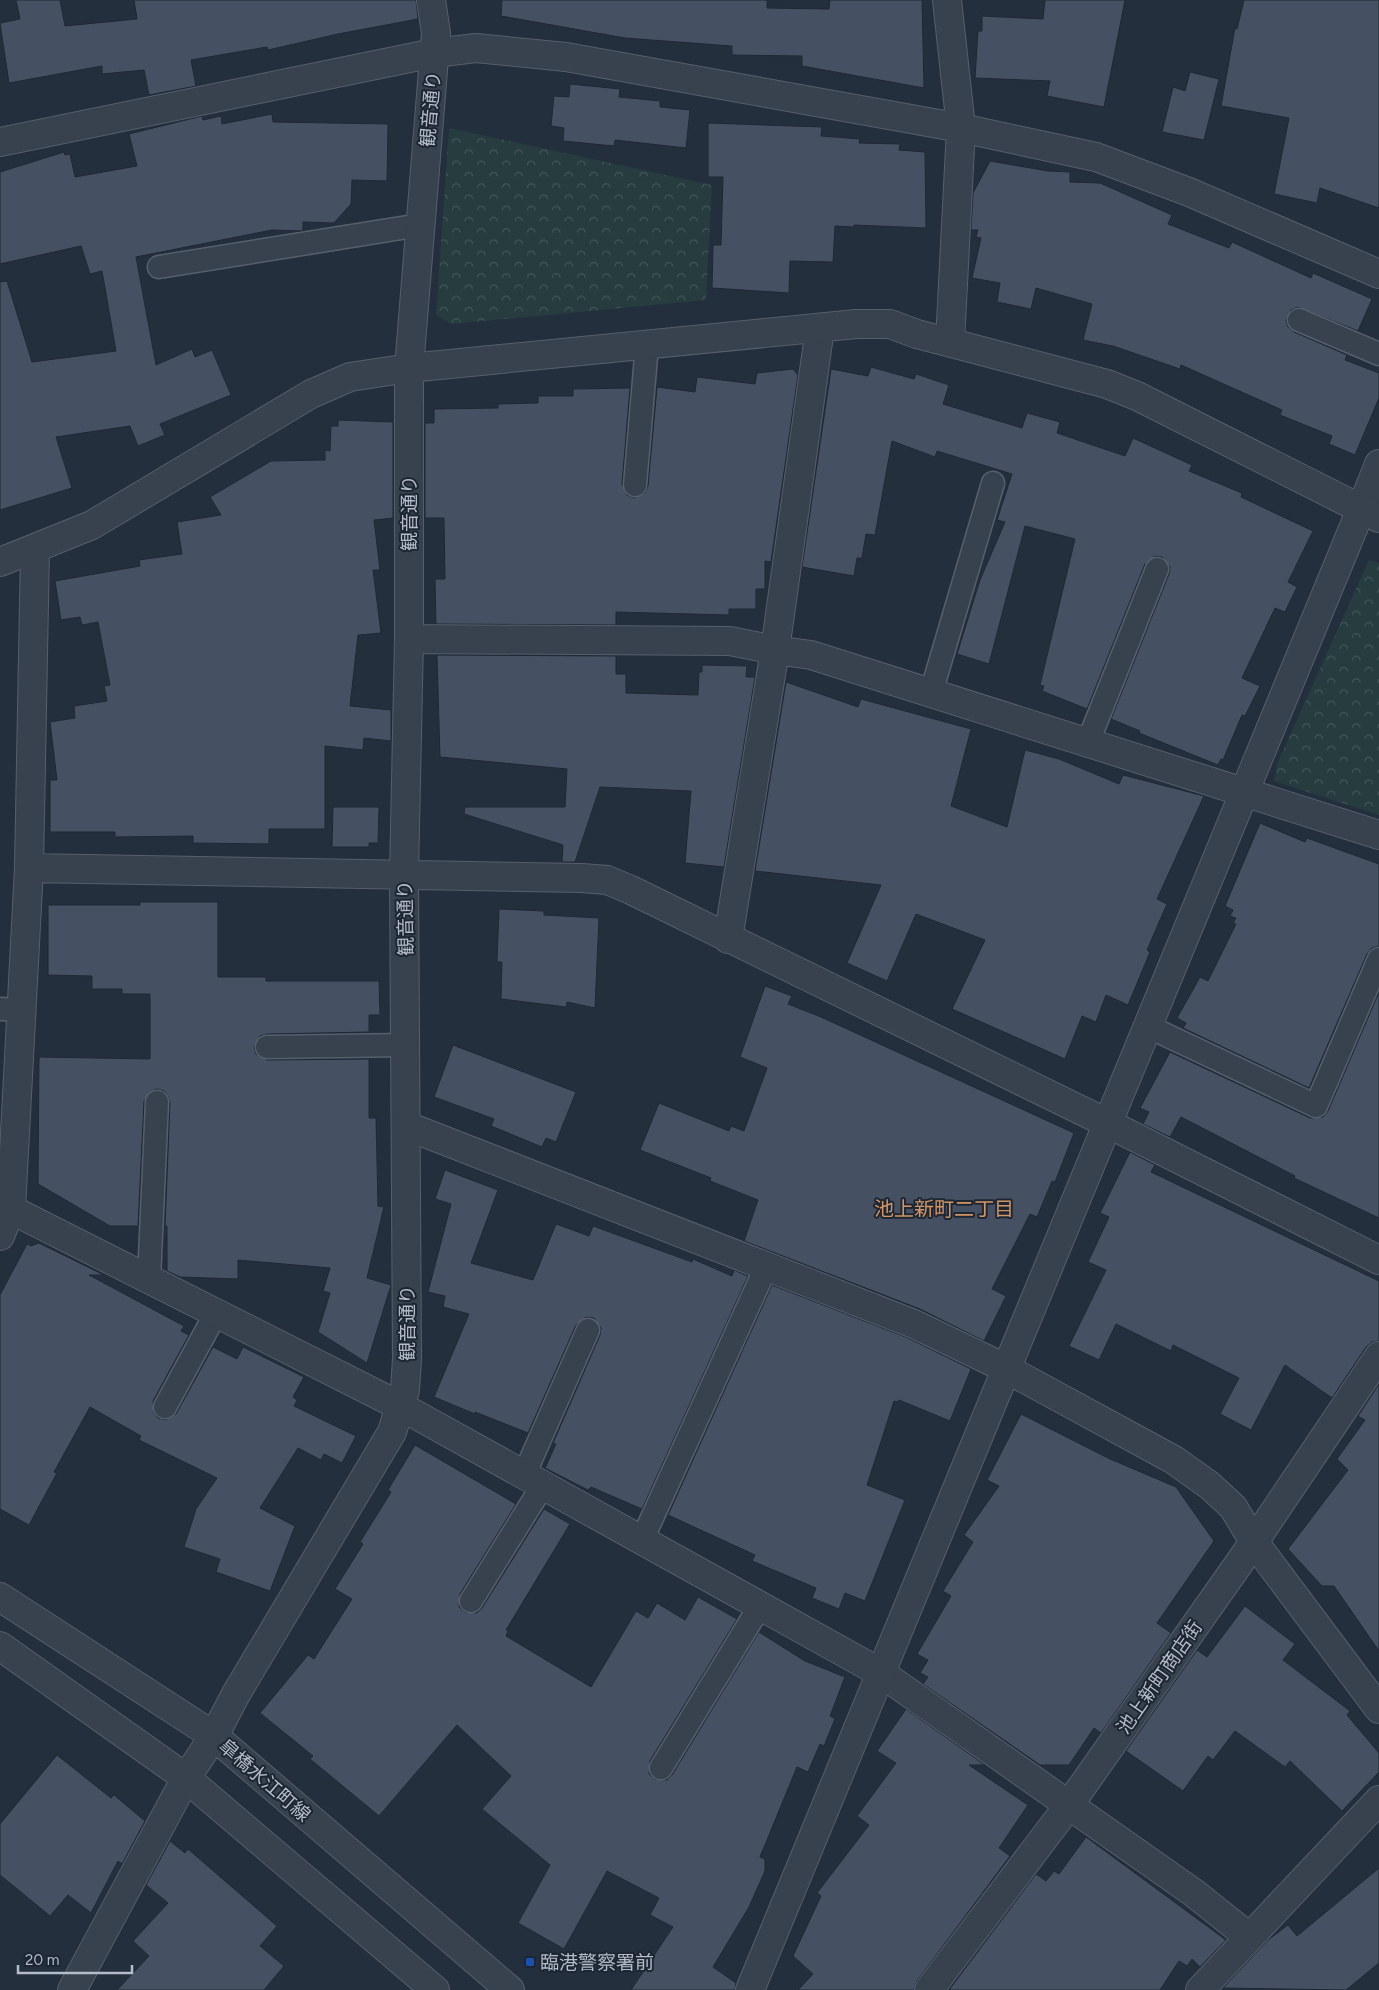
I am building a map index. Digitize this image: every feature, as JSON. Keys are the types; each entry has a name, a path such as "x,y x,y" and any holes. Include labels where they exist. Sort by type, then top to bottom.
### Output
{"street":[{"name":"観音通り","path":"72,1990 186,1778 214,1736 236,1694 392,1432 402,1407 407,1359 404,875 409,639 409,368 436,33 431,0"},
{"path":"947,0 961,128 950,342"},
{"path":"0,142 434,53 476,48 566,56 961,128 1096,157 1189,192 1379,274"},
{"path":"0,562 92,526 311,394 350,377 409,368 856,324 890,324 1107,384 1137,396 1370,513"},
{"path":"728,939 775,650 820,328"},
{"path":"750,1990 1244,792 1370,513 1379,464"},
{"path":"0,1236 6,1207 11,1009 29,868 35,549"},
{"path":"409,639 730,641 811,655 1379,835"},
{"path":"29,868 607,880 1107,1123 1379,1260"},
{"path":"407,1126 914,1324 1005,1368 1174,1460 1233,1507 1254,1542 1379,1709"},
{"path":"6,1207 402,1407 881,1673 1194,1893 1249,1937"},
{"name":"池上新町商店街","path":"929,1990 1069,1805 1254,1542 1379,1356"},
{"name":"皐橋水江町線","path":"0,1597 214,1736 510,1990"},
{"path":"0,1646 186,1778 435,1990"},
{"path":"1200,1990 1379,1800"}],"lane":[{"path":"159,267 420,226"},
{"path":"1299,320 1379,354"},
{"path":"635,485 647,345"},
{"path":"931,692 993,483"},
{"path":"1088,742 1158,569"},
{"path":"1147,1026 1316,1106 1379,959"},
{"path":"267,1047 406,1045"},
{"path":"149,1279 157,1102"},
{"path":"642,1540 767,1265"},
{"path":"165,1407 216,1313"},
{"path":"471,1601 533,1480 588,1330"},
{"path":"661,1768 760,1606"}],"green space":[{"path":"449,128 712,185 706,300 451,324 436,315"},
{"path":"1369,560 1379,563 1379,815 1274,781 1277,764"}],"building":[{"path":"16,0 60,0 65,26 137,19 134,0 416,0 418,19 338,34 268,50 267,47 191,60 196,86 149,95 144,70 102,74 102,66 9,83 0,23 20,19"},
{"path":"502,0 767,0 767,8 829,9 830,0 922,0 924,88 802,66 802,56 732,55 732,46 625,38 501,16"},
{"path":"1045,0 1125,0 1104,107 1047,96 1050,81 975,78 978,31 982,31 982,16 1043,19"},
{"path":"1244,0 1379,0 1379,208 1320,188 1317,203 1274,194 1289,118 1221,106 1235,28 1237,29"},
{"path":"1190,72 1219,79 1204,140 1162,132 1173,87 1185,91"},
{"path":"570,84 620,89 619,97 660,101 660,107 690,110 686,148 615,140 614,146 563,141 564,128 551,126 554,96 569,97"},
{"path":"272,114 273,122 388,124 387,181 352,180 351,204 334,223 303,222 303,231 272,230 136,257 156,365 192,349 195,357 212,350 231,395 160,424 165,435 138,446 130,426 56,437 72,488 0,510 0,282 7,281 32,362 116,351 102,271 90,274 81,246 0,264 0,172 64,152 65,155 70,154 75,177 137,166 129,134 202,116 203,120 221,116 222,124"},
{"path":"708,123 822,127 821,136 860,139 859,143 900,144 899,150 925,152 926,228 835,226 833,262 790,261 789,293 712,288 713,245 721,245 723,177 708,177"},
{"path":"990,161 1048,171 1070,172 1070,182 1100,183 1172,215 1168,224 1229,248 1232,242 1311,278 1313,273 1372,299 1358,331 1298,307 1291,310 1286,321 1288,327 1294,332 1347,355 1345,360 1379,373 1379,398 1355,455 1329,444 1332,436 1280,415 1282,410 1181,365 1180,369 1113,346 1083,340 1092,304 1036,288 1031,309 997,302 1000,283 972,278 981,238 976,237 978,230 971,230 973,193"},
{"path":"871,367 914,379 916,374 949,385 943,404 1022,428 1027,413 1060,422 1057,433 1125,456 1133,438 1192,465 1189,471 1242,493 1241,497 1313,531 1288,582 1297,587 1285,612 1275,608 1242,678 1260,686 1245,716 1242,715 1223,760 1221,759 1218,765 1139,733 1140,731 1111,719 1169,574 1170,567 1162,557 1155,556 1145,564 1087,709 1042,691 1044,686 1040,685 1075,539 1025,526 989,664 957,654 980,580 1005,522 997,520 1012,474 937,451 935,457 892,441 875,535 866,534 862,558 857,558 854,576 802,567 831,369 868,376"},
{"path":"793,369 798,375 771,562 765,561 765,589 756,589 756,609 729,609 729,615 616,612 616,625 436,624 435,579 445,579 444,518 425,518 425,423 434,423 434,409 498,408 498,404 538,403 538,396 573,396 573,389 630,388 622,484 627,495 634,498 645,493 648,486 657,387 695,392 697,377 755,384 757,373"},
{"path":"338,420 393,422 393,518 374,520 380,570 373,570 381,633 358,635 350,706 391,710 391,741 364,738 363,750 325,746 325,829 269,829 269,844 193,843 193,836 115,837 115,832 50,832 50,780 57,780 50,722 75,718 74,706 107,701 104,686 110,685 98,622 82,625 80,617 61,620 55,581 140,566 139,560 182,554 177,522 221,515 210,497 271,461 325,460 325,450 330,451 331,426 338,426"},
{"path":"437,655 616,656 616,674 626,674 626,693 698,695 699,672 702,672 702,665 747,666 746,677 755,677 724,867 685,863 691,791 600,787 575,862 562,862 563,845 464,814 465,807 565,807 567,769 440,757"},
{"path":"786,682 858,707 861,699 971,729 951,806 1007,827 1025,750 1059,759 1119,784 1123,775 1204,796 1157,899 1167,904 1147,950 1150,952 1128,1005 1106,995 1096,1022 1082,1016 1065,1059 952,1009 985,940 916,914 887,981 847,963 881,885 755,871"},
{"path":"333,807 379,807 378,843 369,843 369,847 332,847"},
{"path":"1260,823 1305,842 1307,838 1379,864 1379,946 1372,948 1367,954 1309,1088 1183,1028 1186,1023 1177,1018 1200,977 1208,981 1236,924 1233,923 1236,918 1230,916 1233,910 1225,906"},
{"path":"140,902 218,902 218,977 266,977 266,981 379,981 380,1015 369,1015 369,1032 267,1034 260,1036 254,1047 256,1054 267,1060 369,1059 369,1118 376,1118 378,1206 384,1207 367,1278 391,1285 367,1363 318,1332 330,1293 323,1291 330,1268 238,1260 238,1279 180,1277 167,1271 167,1226 165,1226 170,1103 164,1091 157,1089 151,1091 144,1101 138,1226 110,1226 38,1184 39,1057 150,1059 150,994 122,994 122,989 92,989 92,976 48,975 48,905 140,905"},
{"path":"499,909 544,911 544,915 599,918 595,1008 567,1002 566,1007 501,999 502,962 497,962"},
{"path":"765,986 792,996 788,1004 821,1017 1074,1133 1055,1182 1052,1181 1037,1217 1030,1214 992,1289 1006,1296 984,1341 920,1309 744,1241 758,1200 710,1181 711,1178 640,1150 659,1103 729,1131 731,1126 744,1131 767,1068 740,1057"},
{"path":"1379,992 1379,1218 1294,1178 1295,1176 1181,1117 1170,1137 1143,1124 1149,1112 1140,1108 1170,1052 1310,1118 1323,1117 1328,1111"},
{"path":"453,1045 576,1092 556,1142 546,1138 542,1147 491,1126 494,1119 434,1097"},
{"path":"1130,1152 1155,1165 1151,1172 1379,1281 1379,1341 1372,1342 1366,1347 1332,1398 1285,1365 1251,1430 1220,1414 1239,1378 1173,1345 1171,1351 1116,1324 1099,1360 1069,1346 1106,1270 1088,1262 1109,1217 1100,1213"},
{"path":"445,1170 498,1190 471,1263 533,1280 556,1224 589,1236 593,1226 692,1262 693,1259 732,1276 734,1270 748,1276 642,1509 591,1487 588,1490 545,1468 556,1444 553,1443 600,1335 601,1328 594,1318 586,1317 576,1325 528,1433 434,1397 469,1314 443,1307 445,1296 428,1292 451,1204 435,1199"},
{"path":"39,1243 104,1275 89,1275 184,1326 181,1331 189,1335 153,1401 154,1413 158,1418 166,1420 176,1414 213,1347 237,1359 243,1347 304,1377 293,1397 297,1400 294,1406 356,1436 342,1463 324,1454 321,1460 298,1448 260,1508 295,1526 270,1591 216,1572 220,1559 184,1547 196,1509 217,1478 139,1440 141,1436 90,1407 54,1472 57,1473 29,1525 0,1509 0,1295 27,1244 31,1246"},
{"path":"772,1285 908,1338 971,1369 950,1421 899,1400 898,1402 894,1401 867,1485 905,1500 865,1601 845,1593 839,1609 812,1598 816,1588 752,1561 755,1555 668,1515"},
{"path":"1379,1384 1379,1651 1334,1586 1322,1586 1288,1549 1348,1470 1337,1459 1365,1420 1358,1416"},
{"path":"1021,1414 1110,1459 1176,1487 1214,1541 1157,1623 1171,1633 1101,1733 1094,1728 1069,1765 1040,1765 923,1684 928,1677 920,1673 928,1660 917,1654 951,1596 943,1591 973,1542 964,1535 999,1486 987,1480"},
{"path":"415,1445 516,1504 460,1594 459,1607 465,1612 477,1613 482,1608 544,1509 570,1524 506,1630 508,1631 506,1636 591,1687 636,1611 648,1618 657,1603 685,1620 698,1597 737,1619 650,1761 649,1774 655,1779 667,1780 672,1775 759,1632 805,1661 845,1677 830,1716 835,1719 824,1746 820,1744 808,1772 797,1767 760,1857 765,1859 765,1871 749,1907 713,1967 736,1983 735,1990 631,1990 673,1927 650,1915 659,1898 607,1871 564,1949 518,1923 550,1865 482,1809 511,1776 457,1725 379,1816 310,1759 313,1756 260,1713 308,1655 314,1659 352,1599 335,1589 363,1544 360,1542 391,1492 388,1490"},
{"path":"1245,1606 1295,1644 1283,1660 1350,1711 1347,1715 1379,1753 1379,1772 1342,1811 1290,1761 1285,1767 1235,1731 1213,1760 1208,1756 1183,1791 1126,1751 1197,1650 1207,1657"},
{"path":"906,1709 985,1765 969,1765 1028,1805 999,1848 1010,1856 917,1981 914,1990 798,1990 813,1974 793,1956 821,1896 817,1893 869,1825 857,1816 896,1763 877,1751"},
{"path":"57,1755 111,1798 114,1795 145,1821 122,1864 118,1861 91,1913 68,1895 50,1916 0,1875 0,1824"},
{"path":"1086,1837 1226,1940 1200,1967 1192,1959 1187,1966 1179,1961 1160,1990 949,1990 1036,1874 1046,1881 1054,1871 1059,1874"},
{"path":"170,1841 185,1853 188,1849 277,1926 260,1946 284,1966 264,1990 117,1990 149,1956 133,1941 168,1903 146,1885"},
{"path":"1379,1868 1379,1963 1346,1990 1223,1988 1268,1940 1288,1925 1297,1936"}],"place":[{"name":"臨港警察署前","path":"530,1962"}],"district":[{"name":"池上新町二丁目","path":"944,1209"}]}
